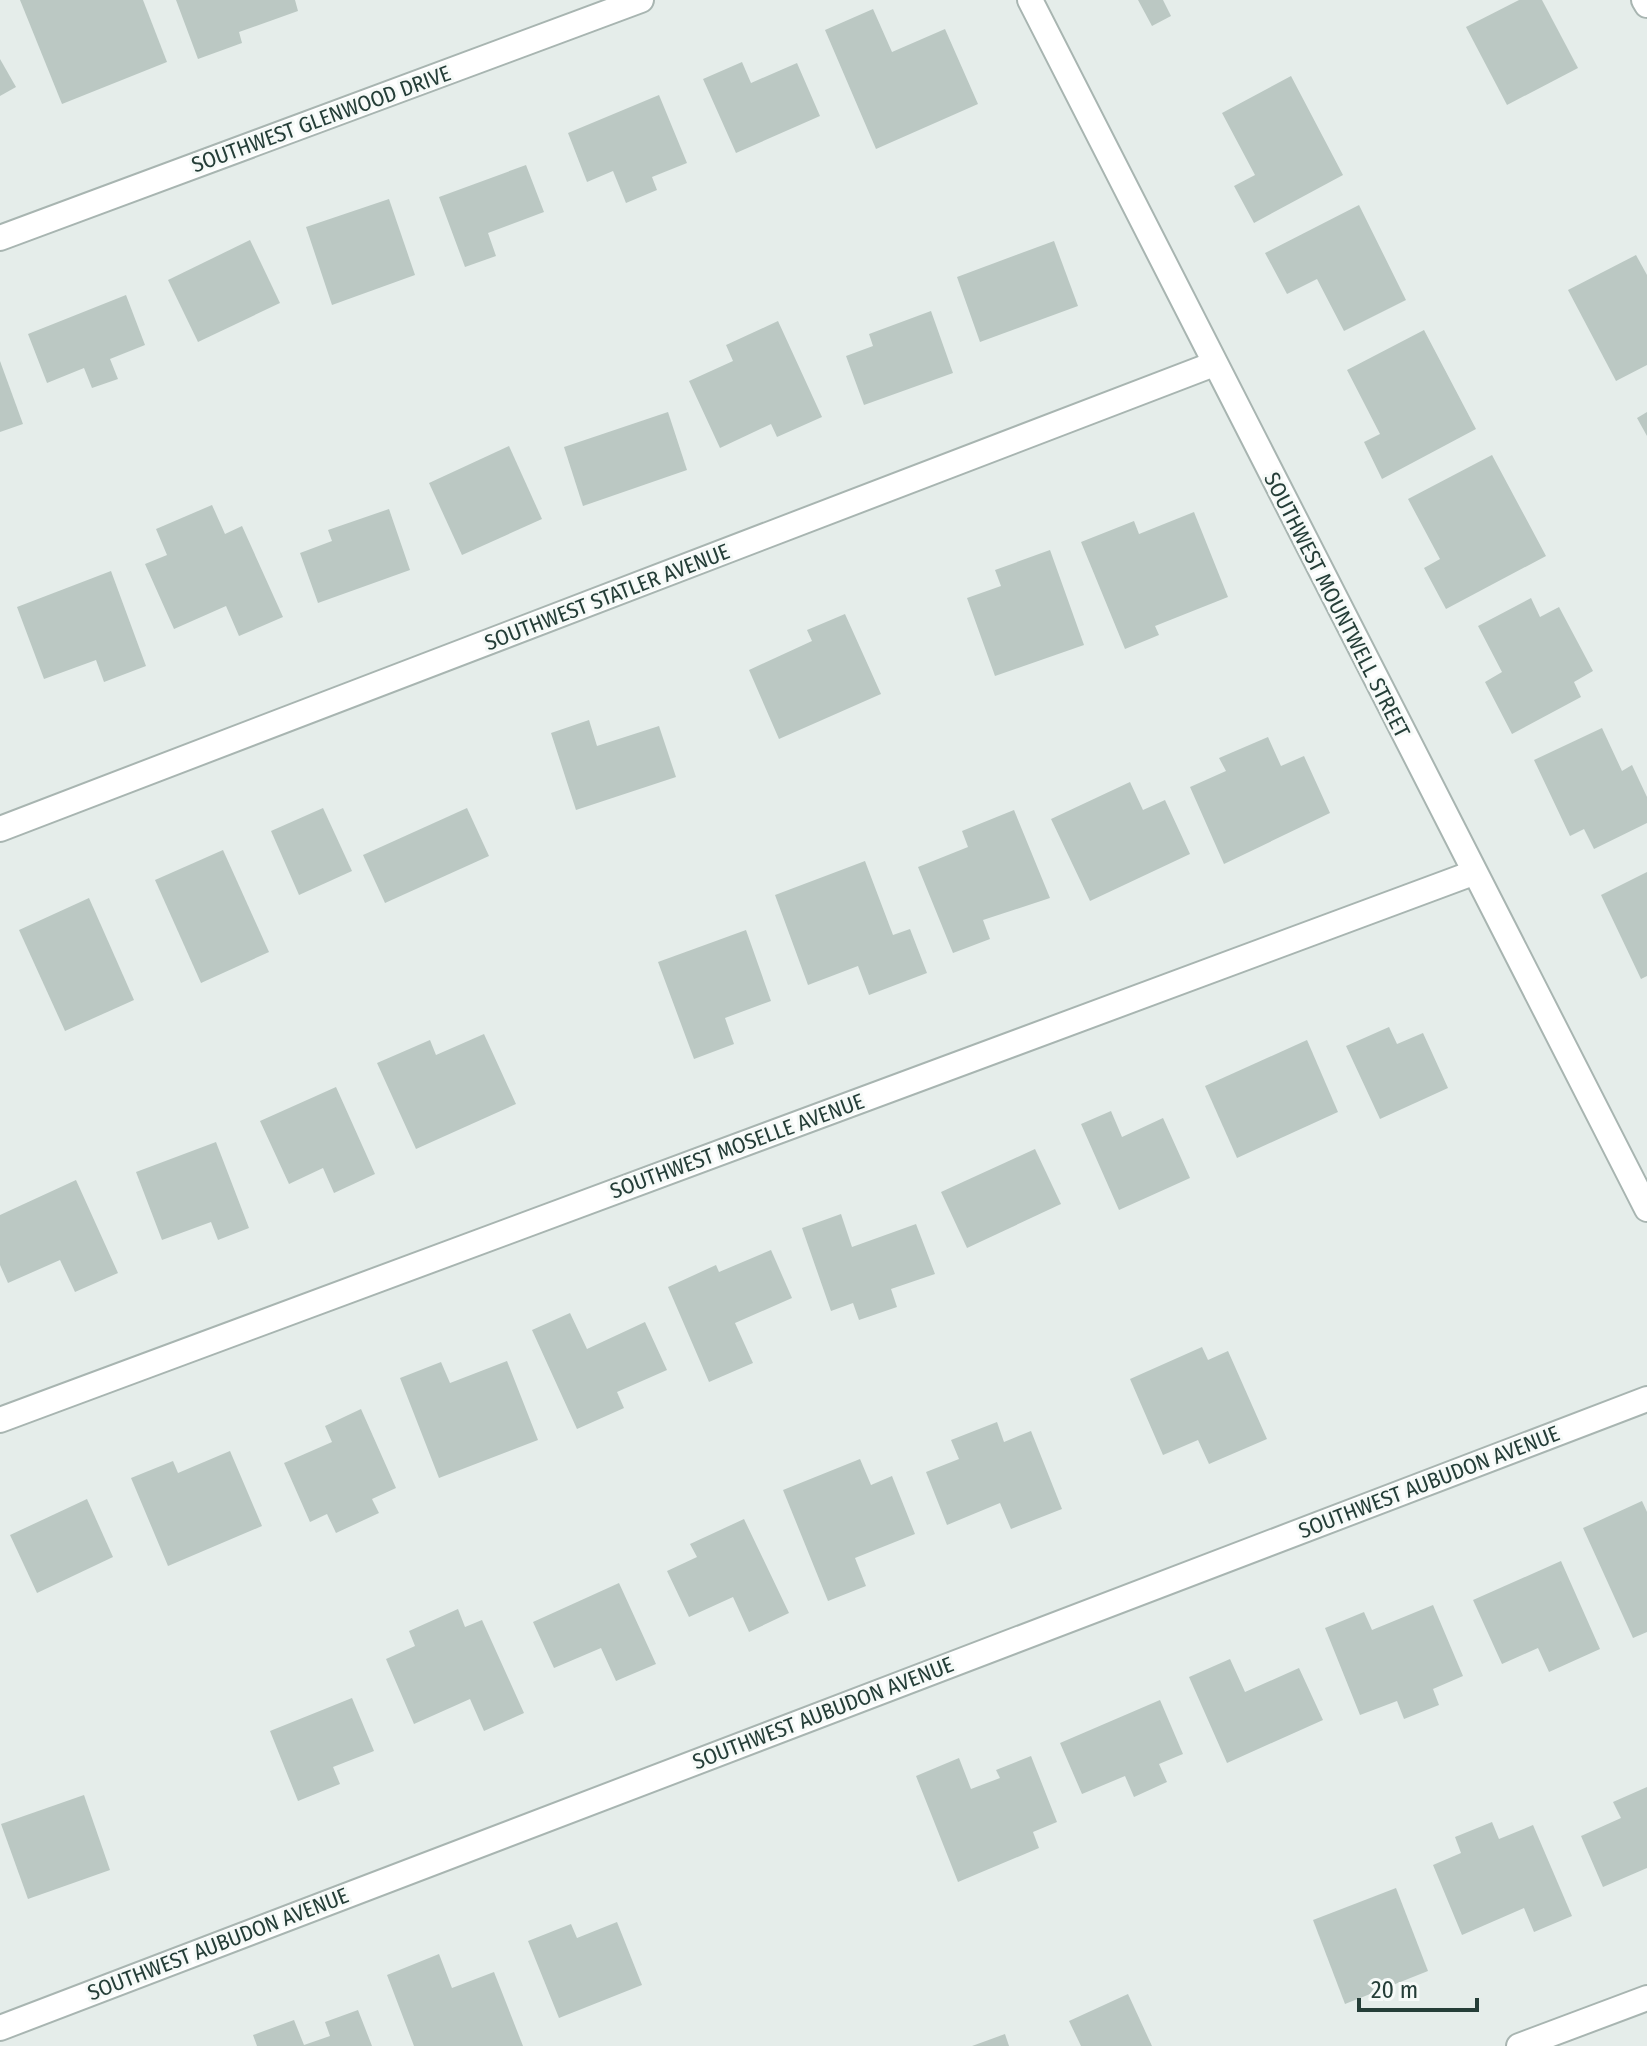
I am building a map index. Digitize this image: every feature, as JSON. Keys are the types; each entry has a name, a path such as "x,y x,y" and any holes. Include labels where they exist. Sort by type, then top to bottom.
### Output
{"street":[{"name":"SOUTHWEST GLENWOOD DRIVE","path":"0,238 641,0"},
{"name":"SOUTHWEST MOUNTWELL STREET","path":"1030,0 1647,1209"},
{"name":"SOUTHWEST STATLER AVENUE","path":"0,829 1214,364"},
{"name":"SOUTHWEST MOSELLE AVENUE","path":"0,1420 1473,873"},
{"name":"SOUTHWEST AUBUDON AVENUE","path":"0,2028 1647,1399"},
{"path":"1519,2046 1647,1998"}],"building":[{"path":"20,0 143,0 167,62 62,104"},
{"path":"176,0 295,0 298,11 239,32 242,43 198,59"},
{"path":"1138,0 1163,0 1171,16 1152,26"},
{"path":"1519,0 1542,0 1578,68 1507,105 1466,27"},
{"path":"873,9 892,52 945,29 978,104 876,149 825,30"},
{"path":"0,59 16,87 0,96"},
{"path":"742,62 751,83 797,63 820,116 736,153 703,79"},
{"path":"1291,76 1343,175 1254,223 1234,186 1255,175 1222,113"},
{"path":"659,95 687,163 652,177 657,190 626,203 613,171 587,182 568,133"},
{"path":"526,165 544,212 488,233 496,256 465,267 439,197"},
{"path":"389,199 415,275 332,305 306,227"},
{"path":"1359,205 1406,300 1344,331 1317,279 1287,294 1265,253"},
{"path":"250,240 280,303 198,342 168,280"},
{"path":"1054,241 1078,306 980,342 957,277"},
{"path":"1636,255 1647,275 1647,365 1616,381 1568,290"},
{"path":"126,295 145,345 110,359 118,379 92,388 84,368 47,383 28,334"},
{"path":"931,311 953,373 864,405 846,356 873,346 869,334"},
{"path":"778,321 822,417 777,437 771,424 720,448 689,381 733,361 726,345"},
{"path":"1424,330 1476,429 1382,479 1364,442 1380,434 1347,370"},
{"path":"0,361 23,424 0,432"},
{"path":"668,412 687,470 583,506 564,447"},
{"path":"1647,412 1647,436 1637,418"},
{"path":"509,446 542,519 462,555 429,483"},
{"path":"1492,455 1546,556 1446,609 1424,568 1440,559 1408,499"},
{"path":"212,505 225,534 242,526 283,617 239,636 226,606 174,629 145,564 167,555 156,529"},
{"path":"389,509 410,570 318,603 300,553 332,541 328,530"},
{"path":"1194,512 1228,597 1155,626 1159,635 1125,649 1081,542 1134,521 1139,534"},
{"path":"1050,550 1084,645 995,676 967,598 1001,586 995,570"},
{"path":"111,571 146,666 104,682 96,660 44,679 17,607"},
{"path":"1531,598 1540,617 1559,607 1593,671 1574,682 1581,697 1512,734 1485,682 1502,672 1478,626"},
{"path":"845,614 881,694 779,739 749,670 812,641 807,630"},
{"path":"589,720 597,746 659,726 676,777 576,810 551,733"},
{"path":"1602,728 1622,771 1632,765 1647,797 1647,823 1594,849 1584,829 1570,836 1534,760"},
{"path":"1268,737 1281,766 1304,756 1330,813 1224,864 1190,787 1226,771 1219,758"},
{"path":"1130,782 1143,810 1165,800 1190,854 1090,901 1051,819"},
{"path":"323,808 352,871 299,895 271,831"},
{"path":"467,808 489,856 385,903 363,855"},
{"path":"1014,810 1050,898 983,920 990,939 953,953 918,867 968,847 962,831"},
{"path":"223,850 269,952 201,983 155,880"},
{"path":"865,861 893,935 910,929 927,973 869,995 858,966 808,985 775,895"},
{"path":"1647,872 1647,976 1641,979 1601,895"},
{"path":"89,898 134,1000 65,1031 19,930"},
{"path":"746,930 771,1001 725,1018 734,1044 694,1059 658,962"},
{"path":"1389,1027 1397,1044 1423,1033 1448,1088 1380,1119 1346,1046"},
{"path":"484,1034 516,1104 416,1149 377,1063 430,1040 436,1055"},
{"path":"1307,1040 1338,1112 1237,1158 1205,1086"},
{"path":"336,1087 375,1174 334,1193 323,1168 289,1184 260,1121"},
{"path":"1111,1111 1122,1137 1163,1118 1190,1178 1119,1210 1081,1124"},
{"path":"216,1142 249,1228 218,1240 211,1222 162,1240 136,1172"},
{"path":"1035,1149 1061,1204 967,1248 941,1192"},
{"path":"76,1180 118,1273 75,1292 60,1260 8,1283 0,1265 0,1215"},
{"path":"841,1214 852,1247 916,1224 935,1274 891,1289 897,1307 859,1320 853,1303 831,1311 802,1228"},
{"path":"771,1250 792,1298 735,1323 753,1363 709,1382 668,1287 716,1265 719,1272"},
{"path":"570,1313 587,1349 645,1322 667,1370 617,1392 624,1408 577,1429 532,1330"},
{"path":"1202,1347 1208,1360 1228,1351 1267,1439 1209,1464 1198,1440 1163,1455 1130,1379"},
{"path":"507,1361 538,1440 439,1478 400,1378 441,1362 450,1383"},
{"path":"361,1409 396,1488 372,1499 379,1513 336,1533 327,1514 310,1522 284,1463 332,1442 325,1426"},
{"path":"997,1422 1004,1442 1031,1431 1062,1509 1011,1529 1000,1503 947,1525 926,1472 959,1459 951,1440"},
{"path":"230,1451 262,1526 168,1566 131,1478 173,1461 178,1473"},
{"path":"860,1459 871,1485 892,1476 915,1534 855,1558 866,1586 828,1601 783,1490"},
{"path":"87,1499 113,1557 37,1593 10,1535"},
{"path":"1642,1501 1647,1512 1647,1632 1633,1638 1583,1528"},
{"path":"744,1519 789,1613 749,1632 733,1597 689,1617 667,1571 697,1557 690,1544"},
{"path":"1561,1561 1600,1649 1549,1672 1538,1648 1502,1664 1473,1600"},
{"path":"619,1583 656,1664 616,1681 601,1648 554,1668 533,1622"},
{"path":"1433,1605 1463,1676 1433,1689 1439,1705 1404,1719 1397,1701 1360,1715 1325,1628 1364,1612 1372,1630"},
{"path":"458,1609 465,1627 482,1620 524,1713 484,1731 470,1699 414,1724 386,1659 415,1646 409,1631"},
{"path":"1230,1659 1245,1692 1299,1668 1323,1720 1227,1763 1189,1677"},
{"path":"352,1698 374,1751 333,1767 340,1784 298,1801 270,1731"},
{"path":"1160,1700 1183,1754 1159,1764 1167,1782 1134,1797 1125,1776 1082,1794 1060,1743"},
{"path":"1031,1756 1057,1822 1033,1832 1039,1848 958,1882 916,1776 959,1758 971,1789 1000,1778 996,1770"},
{"path":"1647,1787 1647,1868 1603,1887 1581,1836 1621,1818 1613,1802"},
{"path":"84,1795 110,1870 28,1899 1,1824"},
{"path":"1492,1822 1499,1839 1533,1825 1572,1916 1534,1932 1524,1908 1462,1935 1433,1865 1461,1853 1455,1837"},
{"path":"1396,1888 1428,1971 1345,2004 1313,1920"},
{"path":"617,1922 642,1985 559,2018 528,1941 571,1924 577,1938"},
{"path":"439,1954 452,1988 494,1972 523,2046 414,2046 387,1975"},
{"path":"1128,1994 1152,2046 1081,2046 1069,2021"},
{"path":"358,2010 372,2046 257,2046 253,2035 294,2020 304,2045 330,2036 325,2022"},
{"path":"1005,2034 1009,2046 972,2046"}]}
